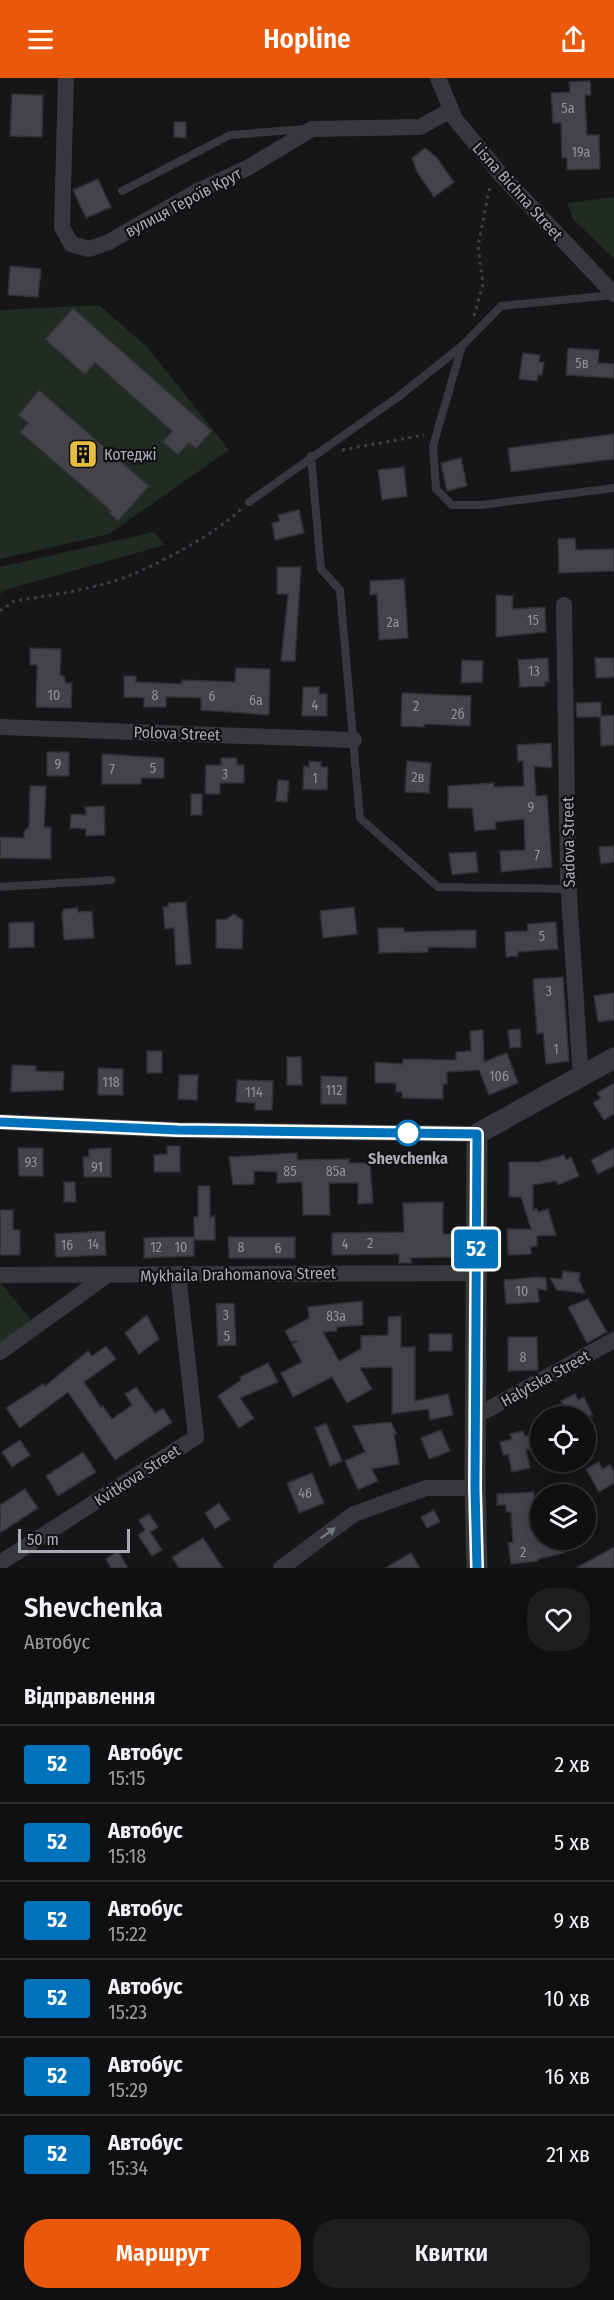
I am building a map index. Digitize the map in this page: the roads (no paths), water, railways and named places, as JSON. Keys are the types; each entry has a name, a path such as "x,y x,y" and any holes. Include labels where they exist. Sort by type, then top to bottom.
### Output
{"street":[{"name":"вулиця Героїв Крут","path":"66,78 62,227 71,244 89,249 109,242 196,192 249,167 312,129"},
{"name":"Lisna Bichna Street","path":"439,78 455,119 487,158 614,294"},
{"path":"312,129 420,127 451,110"},
{"name":"Sadova Street","path":"564,605 569,889 581,1078"},
{"name":"Polova Street","path":"0,726 354,740"},
{"path":"0,1122 178,1130 477,1134 614,1058"},
{"path":"477,1134 475,1488 477,1568"},
{"name":"Mykhaila Drahomanova Street","path":"0,1275 476,1273"},
{"name":"Kvitkova Street","path":"0,1563 196,1437 178,1274"},
{"path":"0,1352 106,1276"},
{"name":"Halytska Street","path":"476,1416 614,1340"},
{"path":"281,1568 354,1514 426,1488 475,1488"}],"lane":[{"path":"122,190 230,135 312,129"},
{"path":"249,502 311,456 398,397 462,346 501,306 614,294"},
{"path":"462,346 434,446 436,489 452,506 481,506 614,488"},
{"path":"311,456 321,569 340,590 360,818 438,887 569,889"},
{"path":"0,887 111,880"}],"place":[{"name":"Котеджі","path":"83,454"},
{"name":"Shevchenka","path":"408,1133"}]}
